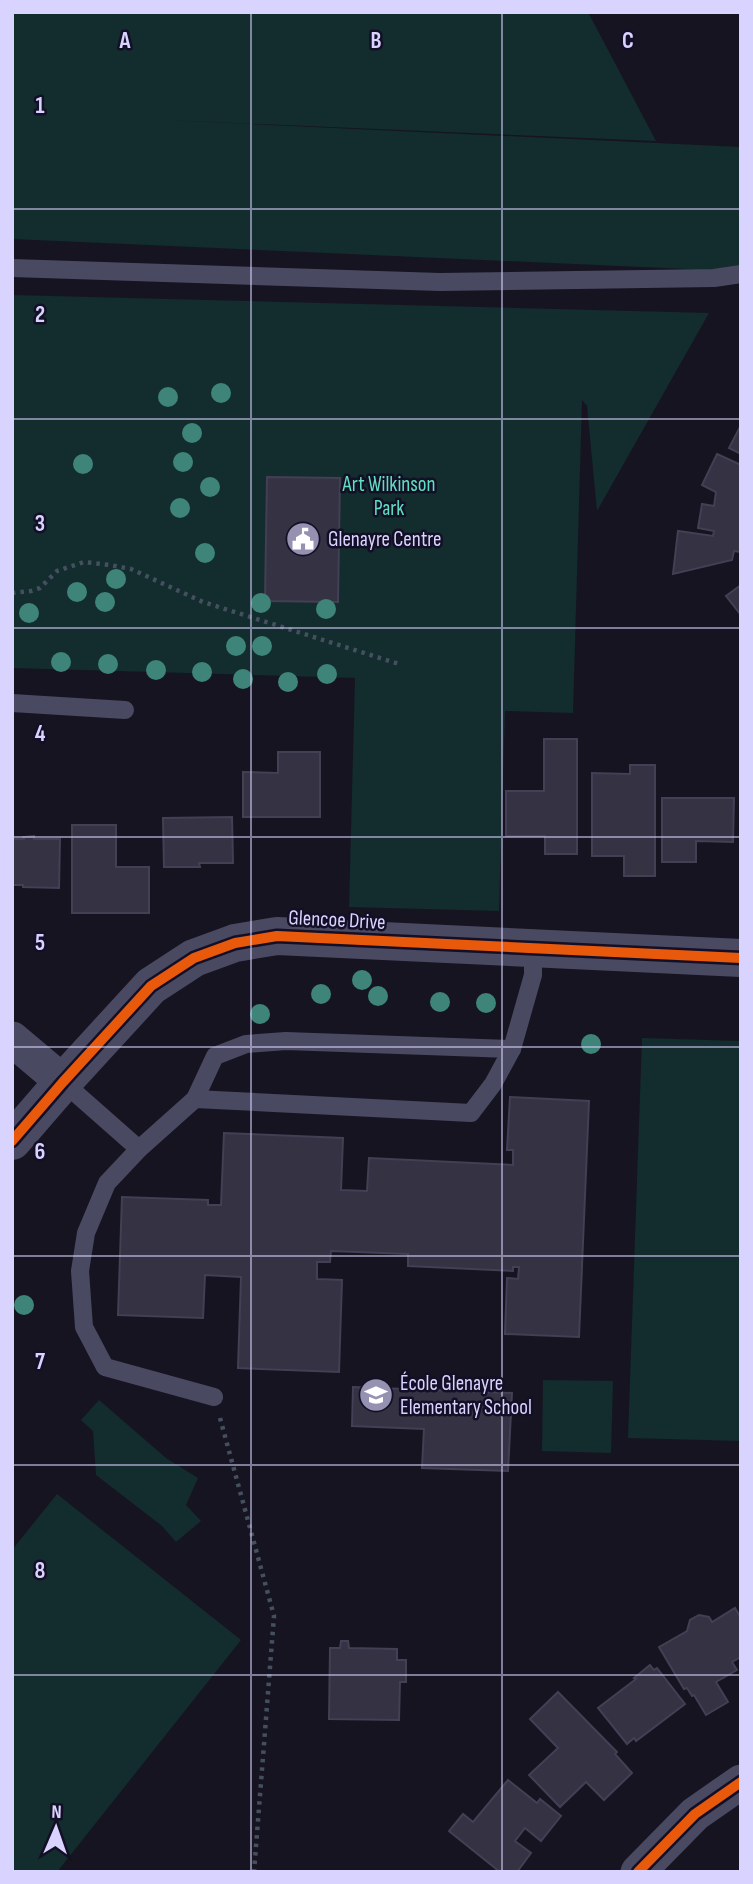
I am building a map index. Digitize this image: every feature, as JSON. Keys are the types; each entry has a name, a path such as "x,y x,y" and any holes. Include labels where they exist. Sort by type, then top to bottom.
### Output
{"street":[{"name":"Glencoe Drive","path":"12,1141 62,1082 151,986 194,958 235,943 277,936 741,958"},
{"path":"12,1039 62,1082"},
{"path":"638,1872 695,1814 741,1782"}],"lane":[{"path":"12,268 440,282 714,278 741,274"},
{"path":"12,702 125,710"},
{"path":"195,1099 471,1113 493,1084 512,1049 533,975 533,949"},
{"path":"214,1397 105,1367 84,1327 80,1270 86,1233 107,1183 139,1149 195,1099 215,1056 246,1044 286,1041 512,1049"},
{"path":"62,1082 139,1149"}],"path":[{"path":"12,593 40,588 57,571 84,562 110,565 131,569 203,602 399,664"},
{"path":"214,1397 274,1616 254,1872"}],"green space":[{"path":"12,12 588,12 656,141 165,120 741,147 741,265 709,270 12,239"},
{"name":"Art Wilkinson Park","path":"12,295 709,313 597,511 587,406 582,400 573,713 505,711 499,911 349,907 355,678 12,668"},
{"path":"642,1038 741,1041 741,1441 628,1438"},
{"path":"543,1380 613,1381 611,1453 542,1451"},
{"path":"99,1400 166,1458 198,1478 186,1505 201,1521 176,1542 162,1526 96,1475 93,1431 81,1420"},
{"path":"57,1494 241,1640 57,1872 12,1872 12,1550"}],"building":[{"path":"741,425 741,454 729,448"},
{"path":"717,454 741,465 741,552 734,551 732,560 673,574 678,531 713,536 714,531 698,528 702,504 714,506 716,492 702,485"},
{"name":"Glenayre Centre","path":"267,477 340,478 338,602 265,601"},
{"path":"741,585 741,615 726,596"},
{"path":"544,739 577,739 577,854 545,854 545,836 506,836 506,791 544,791"},
{"path":"278,752 320,752 320,817 243,817 243,772 278,773"},
{"path":"630,765 655,765 655,876 624,876 624,856 592,856 592,773 630,774"},
{"path":"662,798 734,798 733,842 696,841 696,862 662,862"},
{"path":"232,817 233,863 164,867 163,818"},
{"path":"72,825 116,825 116,867 149,867 149,913 72,913"},
{"path":"34,836 34,839 60,839 59,888 12,885 12,839"},
{"name":"École Glenayre Elementary School","path":"510,1097 589,1101 579,1337 505,1334 507,1278 518,1279 519,1267 513,1267 513,1271 408,1266 408,1254 331,1251 330,1262 317,1262 317,1279 342,1280 339,1372 238,1368 241,1277 205,1275 203,1318 118,1315 122,1197 208,1200 208,1205 221,1205 224,1133 343,1138 341,1190 367,1191 369,1158 513,1165 513,1150 507,1150"},
{"path":"353,1387 512,1393 508,1471 422,1468 424,1429 352,1426"},
{"path":"735,1608 741,1618 741,1657 732,1662 737,1670 716,1682 728,1702 706,1715 694,1695 692,1696 687,1688 684,1689 659,1647 687,1631 690,1620 699,1615 709,1617 712,1622"},
{"path":"341,1641 348,1641 349,1648 397,1649 397,1660 406,1660 406,1682 400,1682 399,1720 329,1719 330,1648 340,1648"},
{"path":"650,1665 654,1670 657,1668 685,1704 636,1741 634,1738 627,1744 598,1708"},
{"path":"558,1692 617,1752 615,1754 632,1773 604,1800 586,1782 560,1807 529,1775 558,1748 530,1719"},
{"path":"508,1780 537,1803 540,1799 561,1816 541,1841 525,1828 515,1841 531,1853 517,1872 500,1872 449,1831 463,1814 473,1822"}],"cycle path":[{"path":"12,1141 151,986 194,958 235,943 277,936 741,958"},
{"path":"638,1872 695,1814 741,1782"}],"place":[{"name":"Glenayre Centre","path":"303,539"},
{"name":"École Glenayre Elementary School","path":"376,1395"}]}
